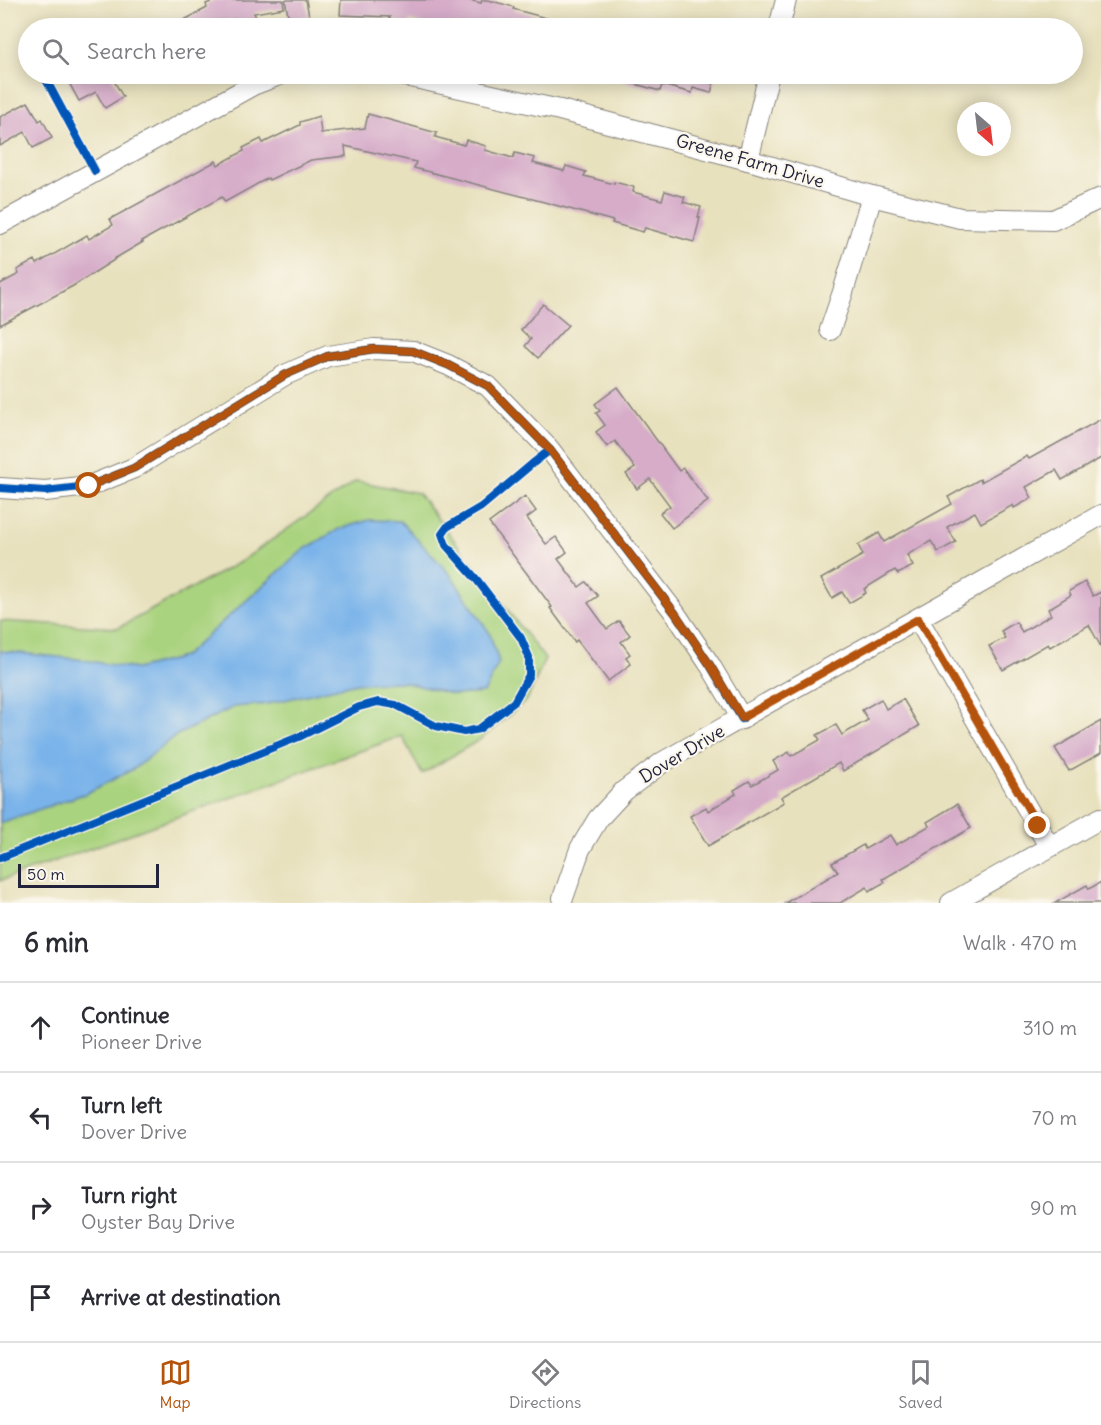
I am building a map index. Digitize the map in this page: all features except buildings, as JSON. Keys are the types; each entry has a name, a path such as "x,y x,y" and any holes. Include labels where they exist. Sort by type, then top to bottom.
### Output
{"street":[{"path":"782,18 786,0"},
{"path":"0,224 255,84"},
{"name":"Greene Farm Drive","path":"442,84 560,110 960,218 1053,220 1101,198"},
{"path":"748,160 767,84"},
{"path":"830,330 872,196"},
{"path":"0,488 45,491 89,486 134,468 285,375 328,356 374,349 413,351 448,365 488,386 550,450 675,613 742,718"},
{"name":"Dover Drive","path":"563,898 580,849 598,819 624,792 663,762 1101,515"},
{"path":"918,619 1049,846"},
{"path":"951,903 1101,818"}],"green space":[{"path":"356,481 418,493 545,659 527,700 481,739 422,774 402,736 0,881 0,621 118,628 240,562"}],"water":[{"path":"369,520 400,521 450,574 489,632 499,662 484,693 455,695 403,682 357,683 267,704 234,707 177,735 135,768 87,793 0,823 0,651 78,659 136,669 183,657 303,550 339,529"}],"cycle path":[{"path":"48,84 95,171"},
{"path":"0,488 45,491 89,486 134,468 285,375 328,356 374,349 413,351 448,365 488,386 550,450 675,613 710,665 742,719"},
{"path":"0,858 301,736 359,707 378,702 396,705 436,726 464,732 479,729 514,702 529,675 529,657 521,638 477,580 446,545 442,534 447,527 481,507 550,450"}],"route":[{"path":"89,486 134,468 285,375 328,356 374,349 413,351 448,365 488,386 550,450 675,613 742,718 918,619 1038,826"}]}
